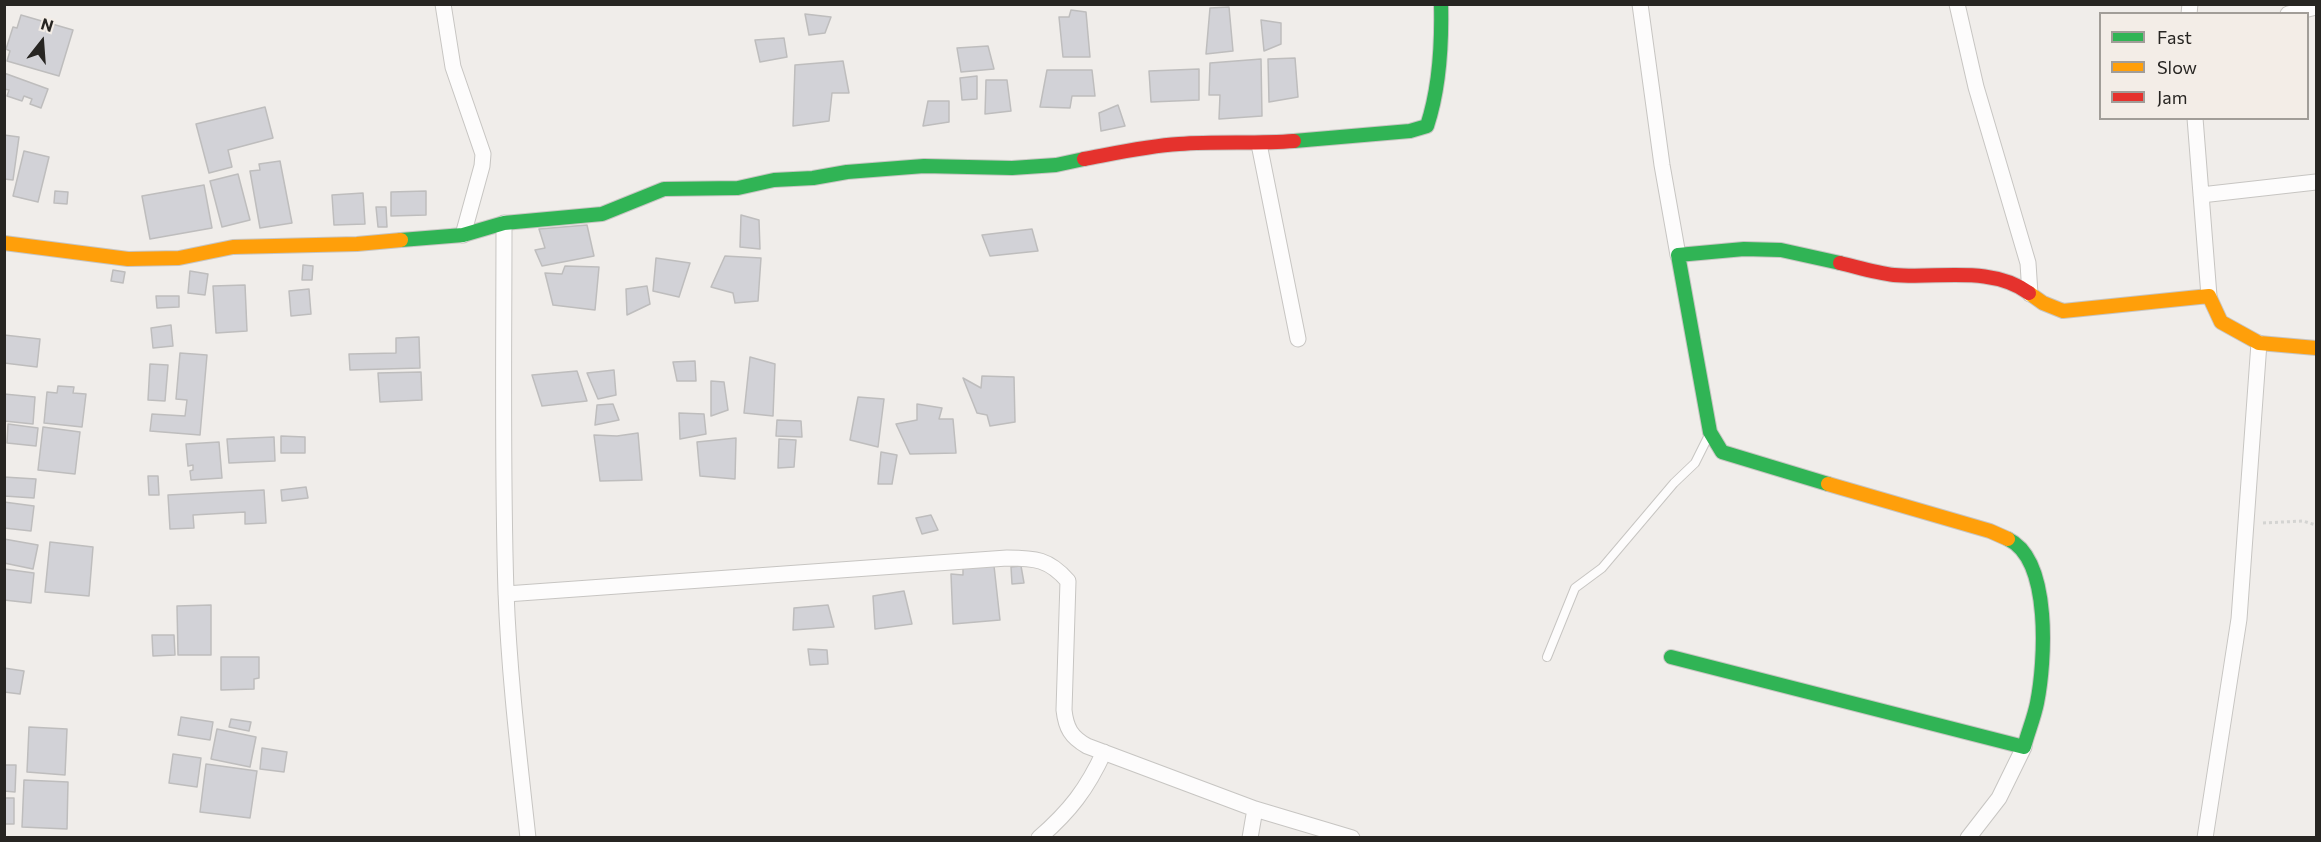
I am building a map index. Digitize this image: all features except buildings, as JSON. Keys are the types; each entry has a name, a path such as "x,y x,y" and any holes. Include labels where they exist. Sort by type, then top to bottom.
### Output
{"street":[{"path":"443,4 453,67 483,154 464,235"},
{"path":"4,243 128,259 179,258 233,248 357,244 464,235 504,223 602,214 664,189 738,188 774,180 924,166 1012,168 1056,165 1131,150 1180,144 1259,144 1410,131 1427,126 1433,111 1442,25 1441,4"},
{"path":"1640,4 1662,165 1710,432 1722,452 1990,531 2019,545 2031,562 2038,591 2043,650 2037,703 2024,747 1999,798 1968,837"},
{"path":"1957,4 1976,87 2028,263 2030,294"},
{"path":"2297,12 2316,8"},
{"path":"2195,120 2209,296 2221,322 2259,343 2316,348"},
{"path":"1259,144 1298,339"},
{"path":"2201,195 2316,182"},
{"path":"504,223 503,472 506,594 513,702 528,837"},
{"path":"1678,255 1744,249 1781,250 1893,275 1972,275 2018,285 2043,303 2063,311 2209,296"},
{"path":"2205,837 2239,619 2259,343"},
{"path":"506,594 1007,558 1036,558 1056,568 1068,581 1064,710 1066,726 1075,739 1255,809 1352,837"},
{"path":"1671,657 2024,747"},
{"path":"1039,837 1063,816 1090,782 1104,752"},
{"path":"1250,837 1255,809"}],"lane":[{"path":"1547,657 1575,588 1602,568 1674,483 1695,463 1710,432"}],"path":[{"path":"2246,522 2303,521 2316,525"}],"traffic: fast":[{"path":"1294,141 1410,131 1427,126 1435,96 1439,66 1441,4"},
{"path":"401,240 463,235 504,223 602,214 664,189 738,188 774,180 924,166 1012,168 1056,165 1084,159"},
{"path":"1828,484 1722,452 1710,432 1678,255 1744,249 1781,250 1840,263"},
{"path":"1671,657 2024,747 2036,709 2040,685 2042,614 2039,590 2032,568 2022,550 2008,539"}],"traffic: slow":[{"path":"4,243 128,259 179,258 233,247 357,244 401,240"},
{"path":"2029,293 2043,303 2063,311 2209,296 2221,322 2259,343 2316,348"},
{"path":"1828,484 1990,531 2008,539"}],"traffic: jam":[{"path":"1084,159 1167,145 1294,141"},
{"path":"1840,263 1894,275 1981,276 2014,284 2029,293"}]}
